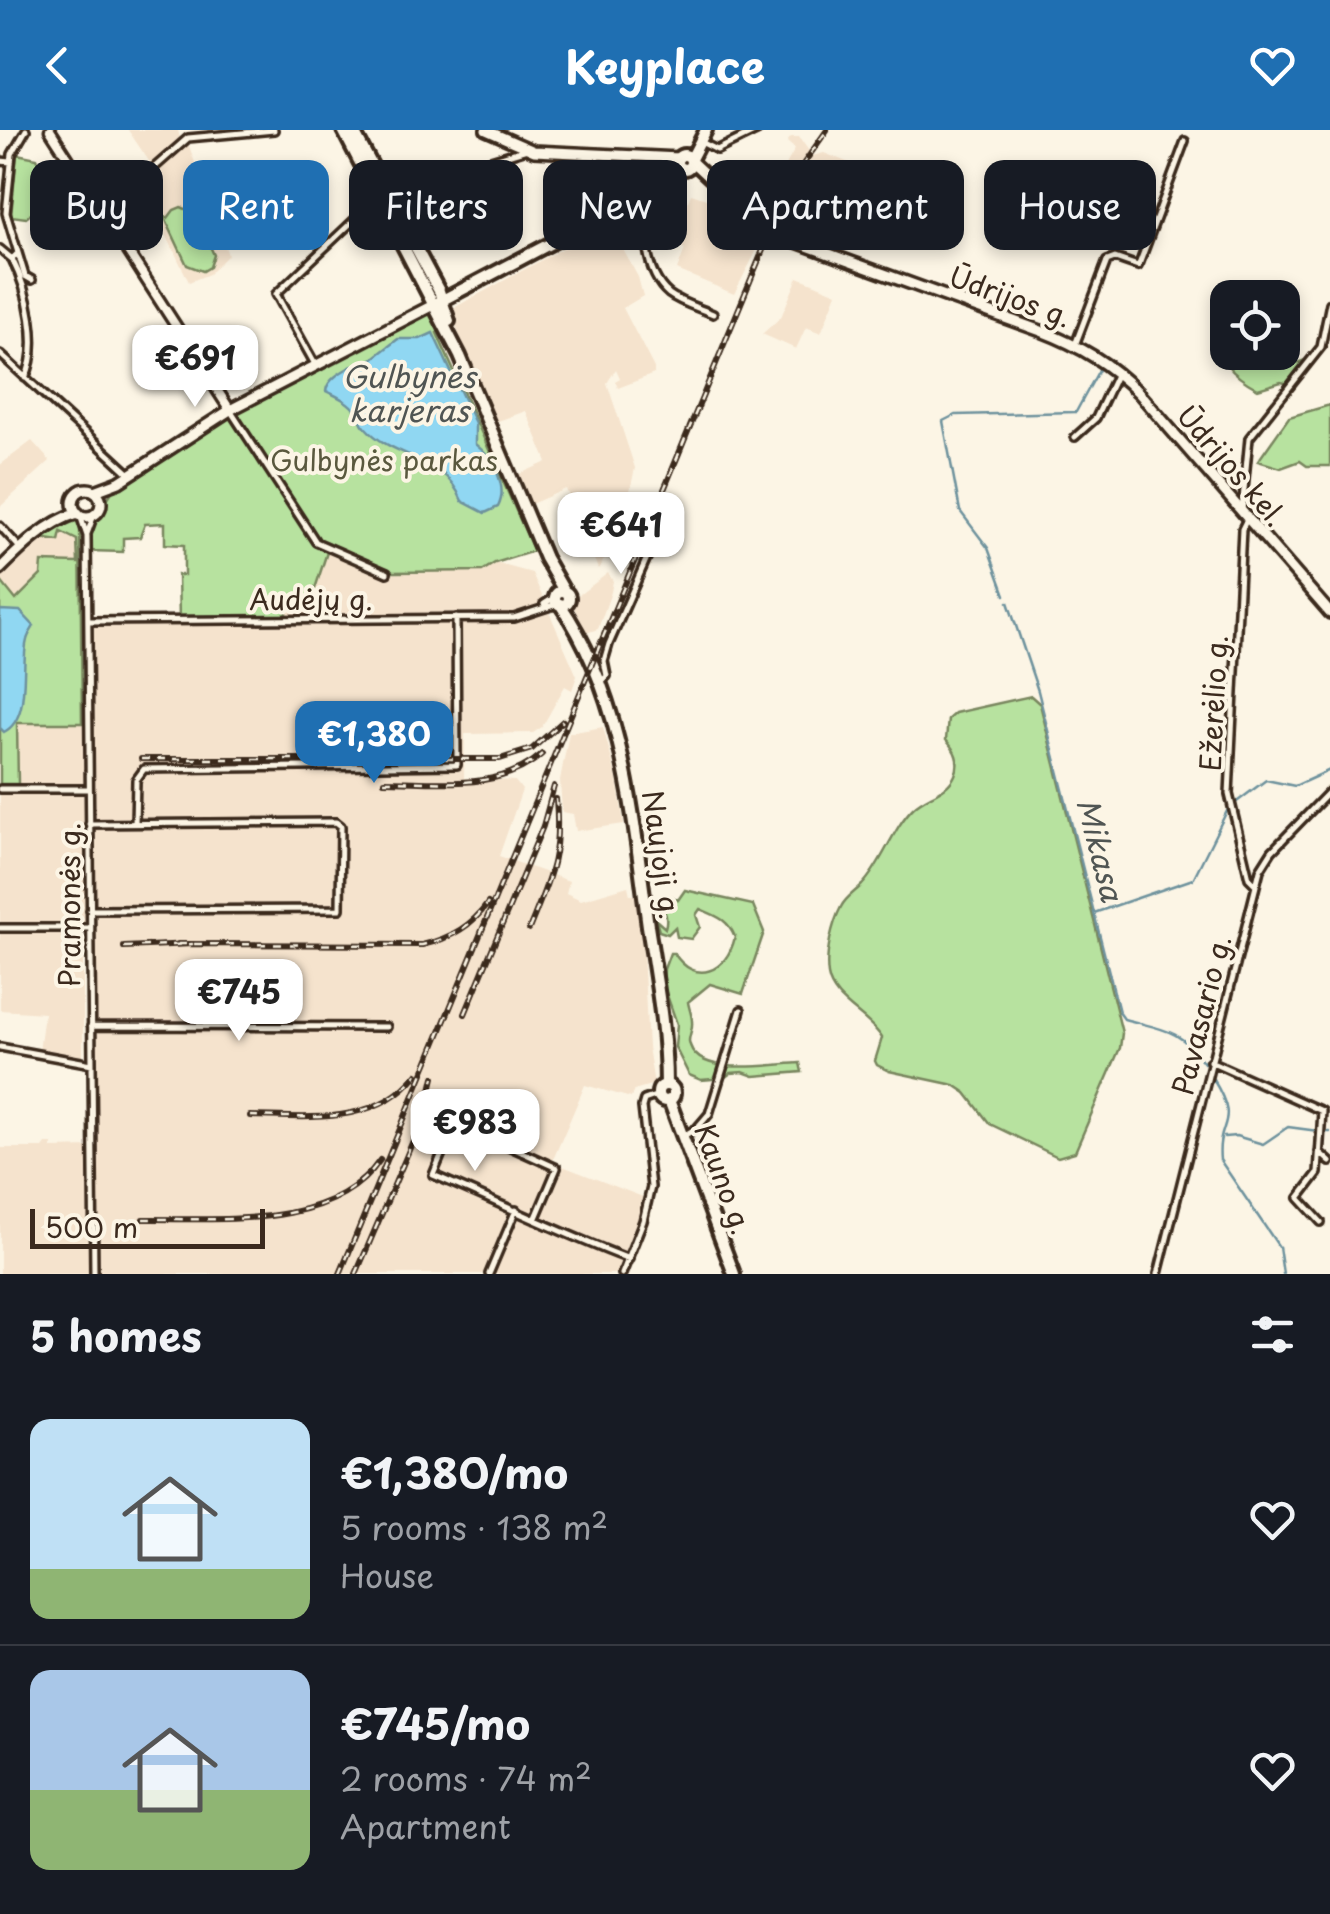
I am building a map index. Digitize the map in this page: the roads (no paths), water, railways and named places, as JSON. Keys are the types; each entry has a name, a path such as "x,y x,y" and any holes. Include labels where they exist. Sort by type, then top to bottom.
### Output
{"main road":[{"name":"Naujoji g.","path":"344,130 362,160"},
{"name":"Naujoji g.","path":"352,130 366,160"},
{"name":"Ūdrijos g.","path":"486,130 526,149 667,160"},
{"path":"681,160 701,142 706,130"},
{"name":"Ūdrijos g.","path":"687,164 704,171 750,220 771,234 1075,345 1117,372 1138,393"},
{"path":"0,570 85,492 118,482 230,410 543,247"},
{"name":"Naujoji g.","path":"406,250 438,302"},
{"name":"Naujoji g.","path":"411,250 438,302 598,682 618,741 663,1032 664,1093"},
{"name":"Ūdrijos kel.","path":"1138,393 1330,613"},
{"path":"56,522 79,514 94,515 118,482"},
{"path":"85,492 101,504"},
{"path":"79,514 85,492"},
{"name":"Kauno g.","path":"664,1093 734,1274"}],"street":[{"path":"26,130 11,162 6,213 26,278 32,280"},
{"path":"50,130 68,160"},
{"path":"183,130 188,138"},
{"path":"163,160 188,138 274,130"},
{"path":"701,142 718,150 758,130"},
{"path":"1075,345 1107,260 1115,258 1136,265 1140,262 1185,141"},
{"path":"488,160 526,149"},
{"path":"0,161 11,162"},
{"path":"316,366 276,294 349,230"},
{"path":"0,249 12,259 21,280 35,344 25,378"},
{"path":"125,250 316,542 387,572"},
{"path":"648,250 660,284 674,297 713,314"},
{"path":"12,259 18,253"},
{"name":"Ežerėlio g.","path":"1256,885 1249,878 1228,794 1249,438 1321,347 1330,302"},
{"path":"0,354 131,474"},
{"path":"1076,436 1094,421 1117,372"},
{"path":"598,682 606,676 604,661 609,644 672,500"},
{"path":"79,514 87,536"},
{"path":"87,536 94,515"},
{"path":"0,526 21,549"},
{"name":"Pramonės g.","path":"87,536 94,1274"},
{"name":"Audėjų g.","path":"88,622 514,618 560,599"},
{"path":"136,824 136,780 144,769 457,766 456,618"},
{"path":"0,789 89,789"},
{"name":"Pavasario g.","path":"1158,1274 1260,870 1272,851 1330,790"},
{"path":"89,824 336,822 341,826 340,908 90,910"},
{"path":"0,928 90,928"},
{"path":"682,1136 697,1128 709,1114 741,1010"},
{"path":"91,1026 387,1026"},
{"path":"0,1047 92,1064"},
{"path":"1210,1062 1320,1110 1324,1118 1316,1178 1299,1198 1321,1222"},
{"name":"Naujoji g.","path":"622,1274 651,1187 642,1107 644,1100 664,1093"},
{"path":"535,1220 557,1168 454,1122 433,1175 535,1220 628,1259"},
{"path":"1320,1152 1330,1162"},
{"path":"489,1274 516,1210"}],"water":[{"name":"Gulbynės karjeras","path":"433,333 475,423 475,444 493,464 500,481 498,507 485,513 462,501 453,485 431,465 377,438 351,406 326,391 336,376 352,366 358,370 398,339 420,339"},
{"path":"0,610 20,611 34,626 25,651 22,703 13,725 4,732 0,728"}],"waterway":[{"name":"Mikasa","path":"1005,595 988,548 960,511 943,421 955,415 1076,412 1101,366"},
{"name":"Mikasa","path":"1008,602 1038,691 1119,1012 1124,1019 1178,1037 1204,1063"},
{"path":"1234,804 1266,780 1295,786 1330,770"},
{"path":"1094,913 1193,879 1228,809"},
{"name":"Mikasa","path":"1213,1079 1227,1115 1220,1160 1279,1247 1283,1274"},
{"path":"1224,1137 1236,1136 1263,1144 1288,1127 1318,1131"},
{"path":"1325,1132 1330,1132"}],"railway":[{"path":"340,1274 782,204 827,130"},
{"path":"141,759 500,759 532,749 563,721"},
{"path":"384,781 487,779 525,766 542,754"},
{"path":"465,1014 543,826 554,786"},
{"path":"529,929 552,866 557,836 556,799"},
{"path":"178,944 422,945 460,930 488,903"},
{"path":"124,947 193,944"},
{"path":"250,1116 318,1117 362,1110 401,1091 417,1074"},
{"path":"356,1274 427,1108 434,1077"},
{"path":"143,1219 238,1219 304,1210 359,1183 380,1160"}],"park label":[{"name":"Gulbynės parkas","path":"384,461"}]}
